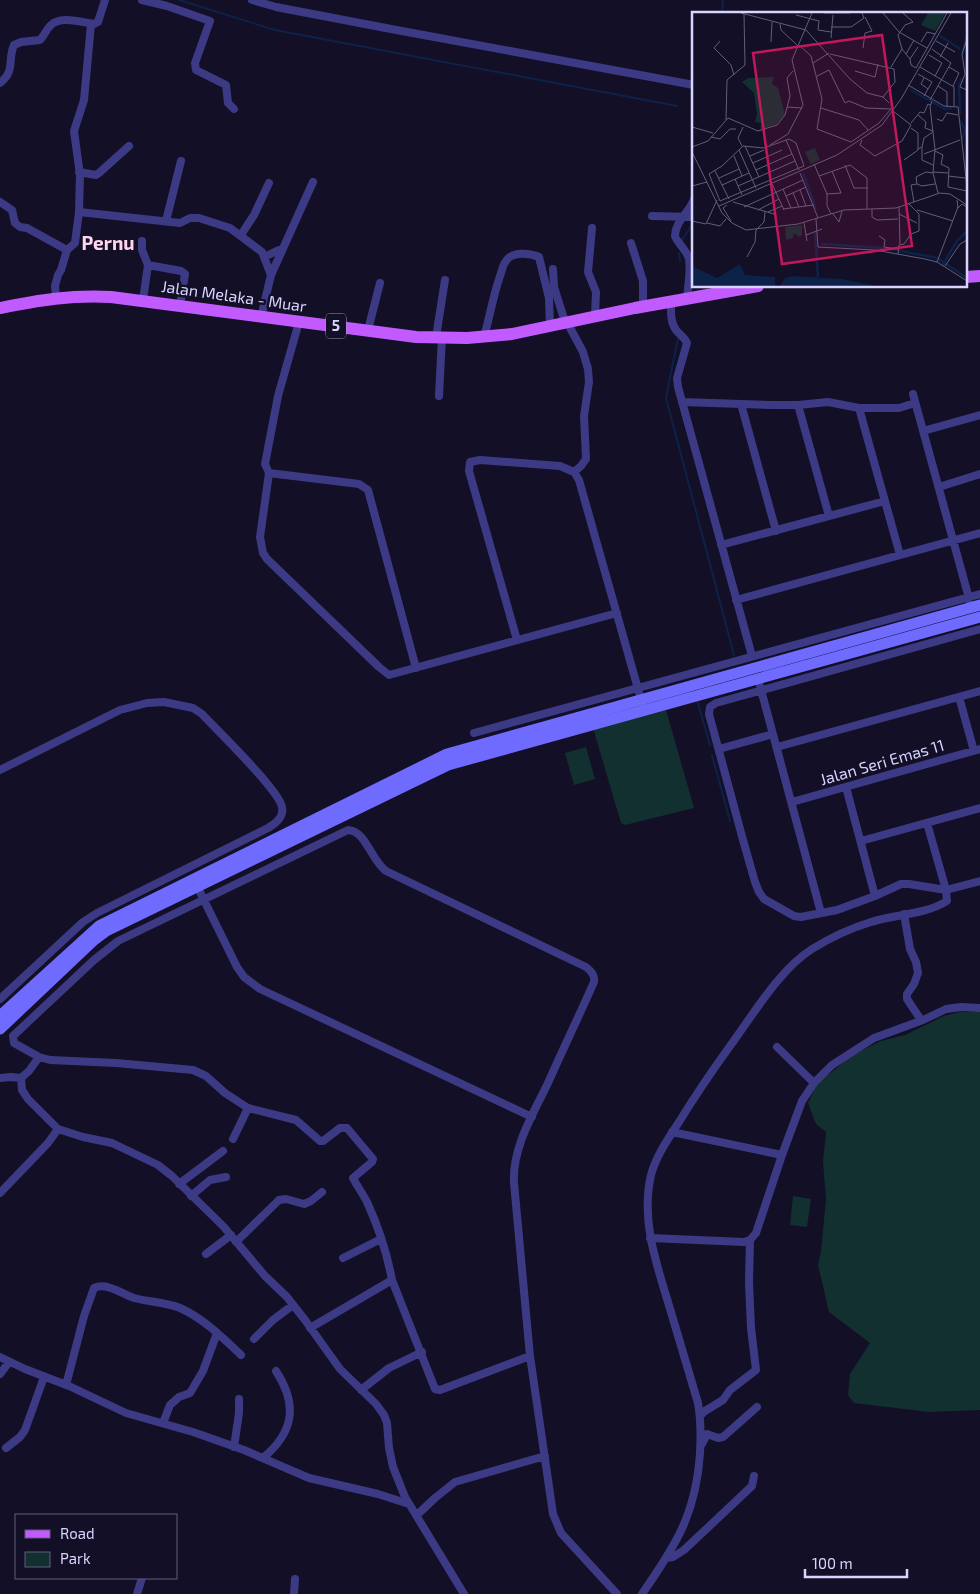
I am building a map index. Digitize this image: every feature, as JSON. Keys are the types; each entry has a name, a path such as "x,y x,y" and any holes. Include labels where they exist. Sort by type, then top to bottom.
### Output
{"main road":[{"name":"Jalan Melaka - Muar","path":"0,308 56,292 79,296 143,300 416,336 484,337 512,334 643,306 746,288"}],"street":[{"path":"0,83 11,70 14,45 21,42 40,40 54,22 63,20 91,24 98,22 105,0"},
{"path":"142,0 167,6 210,21 195,63 196,70 226,85 228,102 234,109"},
{"path":"252,0 276,7 391,30 692,85"},
{"path":"56,292 67,250 75,243 79,212 79,172 74,131 84,100 91,24"},
{"path":"79,172 99,174 129,146"},
{"path":"166,221 181,161"},
{"path":"261,317 271,275 313,182"},
{"path":"241,235 254,215 269,184"},
{"path":"0,202 12,210 15,223 20,227 27,228 67,250"},
{"path":"687,298 689,259 675,236 688,217 688,210 692,203"},
{"path":"79,212 180,223 190,218 199,218 230,228 262,252 271,275"},
{"path":"652,216 688,217"},
{"path":"592,228 588,272 596,292 595,316"},
{"path":"142,241 142,250 148,265 143,300"},
{"path":"631,243 643,281 643,306"},
{"path":"264,257 283,248"},
{"path":"484,337 494,294 506,261 510,256 518,254 533,254 539,257 549,298 550,326"},
{"path":"148,265 184,274 180,305"},
{"path":"553,269 554,287 566,322 583,352 588,369 589,382 584,416 586,459 574,472"},
{"path":"439,396 439,337 444,280"},
{"path":"368,330 380,284"},
{"path":"671,301 671,319 676,330 686,339 687,343 677,378 682,402 821,913"},
{"path":"299,322 278,396 265,464 269,473 260,536 263,553 320,611 388,675 616,613"},
{"path":"913,394 938,487 975,609"},
{"path":"682,402 741,404 828,402 859,408 900,408 916,403"},
{"path":"741,404 776,531"},
{"path":"798,404 829,516"},
{"path":"859,408 900,555"},
{"path":"923,431 980,415"},
{"path":"517,640 469,471 470,462 480,460 560,466 574,472 579,480 641,699"},
{"path":"269,473 359,484 368,490 416,668"},
{"path":"938,487 980,474"},
{"path":"721,545 885,501"},
{"path":"736,600 980,533"},
{"path":"975,609 980,594"},
{"path":"975,609 757,673 710,707 709,714 742,840 759,892 764,899 794,916 802,917 837,910 901,884 946,890 980,881"},
{"path":"474,733 757,673 980,629"},
{"path":"777,748 980,691"},
{"path":"958,697 977,750"},
{"path":"1,1020 98,926 195,883 447,754 641,699"},
{"path":"0,770 120,710 147,703 174,704 192,708 202,714 270,787 280,801 282,808 282,815 276,823 268,828 97,913 83,922 0,999"},
{"path":"718,749 773,734"},
{"name":"Jalan Seri Emas 11","path":"792,802 977,750"},
{"path":"846,787 875,896"},
{"path":"861,841 980,808"},
{"path":"642,1594 666,1558 688,1517 694,1498 700,1448 700,1416 650,1238 648,1208 651,1175 658,1156 709,1075 771,990 791,966 813,948 842,933 871,922 941,905 947,901 946,890 927,823"},
{"path":"530,1356 437,1390 392,1280 390,1264 366,1200 353,1178 373,1159 347,1128 340,1128 320,1141 296,1120 248,1108 225,1093 206,1076 193,1070 116,1063 50,1060 14,1043 14,1036 108,948 203,899 340,832 348,830 353,830 364,840 375,860 386,871 586,966 592,972 595,978 594,982 532,1117 516,1156 513,1169 530,1356 555,1524 561,1533 618,1594"},
{"path":"195,883 237,967 244,977 260,989 532,1117"},
{"path":"904,914 910,949 916,962 918,973 914,984 907,994 907,999 921,1020"},
{"path":"650,1238 744,1242 750,1240 756,1232 802,1101 814,1083 832,1065 874,1038 946,1009 961,1007 980,1008"},
{"path":"777,1047 814,1083"},
{"path":"39,1056 21,1078 22,1090 28,1099 58,1129 112,1143 158,1165 234,1238 265,1276 293,1305 340,1369 376,1404 387,1423 393,1467 409,1504 464,1594"},
{"path":"0,1078 21,1078"},
{"path":"233,1139 248,1108"},
{"path":"0,1193 48,1143 58,1129"},
{"path":"672,1132 782,1155"},
{"path":"179,1184 223,1151"},
{"path":"191,1196 210,1180 226,1177"},
{"path":"206,1254 234,1238 279,1200 286,1199 304,1204 322,1192"},
{"path":"343,1258 381,1239"},
{"path":"700,1416 722,1400 730,1390 756,1370 750,1319 750,1240"},
{"path":"310,1328 392,1280"},
{"path":"66,1385 84,1316 94,1288 97,1287 109,1288 137,1298 181,1309 217,1333 241,1356"},
{"path":"254,1339 273,1320 293,1305"},
{"path":"163,1424 170,1405 179,1397 190,1393 203,1371 217,1333"},
{"path":"361,1390 389,1368 422,1352"},
{"path":"0,1357 66,1385 126,1414 192,1432 263,1458 309,1478 378,1494 409,1504"},
{"path":"0,1374 10,1362"},
{"path":"263,1458 279,1444 286,1433 290,1404 285,1385 276,1371"},
{"path":"6,1448 20,1437 25,1430 44,1377"},
{"path":"234,1447 239,1412 238,1399"},
{"path":"700,1448 707,1434 718,1438 723,1437 757,1407"},
{"path":"417,1515 455,1482 545,1456"},
{"path":"666,1558 673,1557 684,1550 752,1486 754,1476"},
{"path":"138,1594 142,1579"},
{"path":"294,1594 295,1579"}],"green space":[{"path":"666,710 694,808 625,825 621,823 593,728"},
{"path":"586,747 595,779 574,785 565,753"},
{"path":"959,1012 980,1012 980,1410 929,1412 854,1403 848,1395 850,1374 870,1343 829,1312 818,1265 826,1199 823,1162 826,1132 816,1124 808,1103 817,1084 851,1056 881,1041 905,1035 944,1016"},
{"path":"793,1196 811,1199 807,1227 790,1225"}],"waterway":[{"path":"179,0 275,30 677,106"},
{"path":"722,12 723,0"},
{"path":"682,240 692,225"},
{"path":"679,253 680,261"},
{"path":"678,338 666,398 734,655"},
{"path":"698,700 710,745"},
{"path":"712,755 730,821"}],"district":[{"name":"Pernu","path":"108,243"}]}
